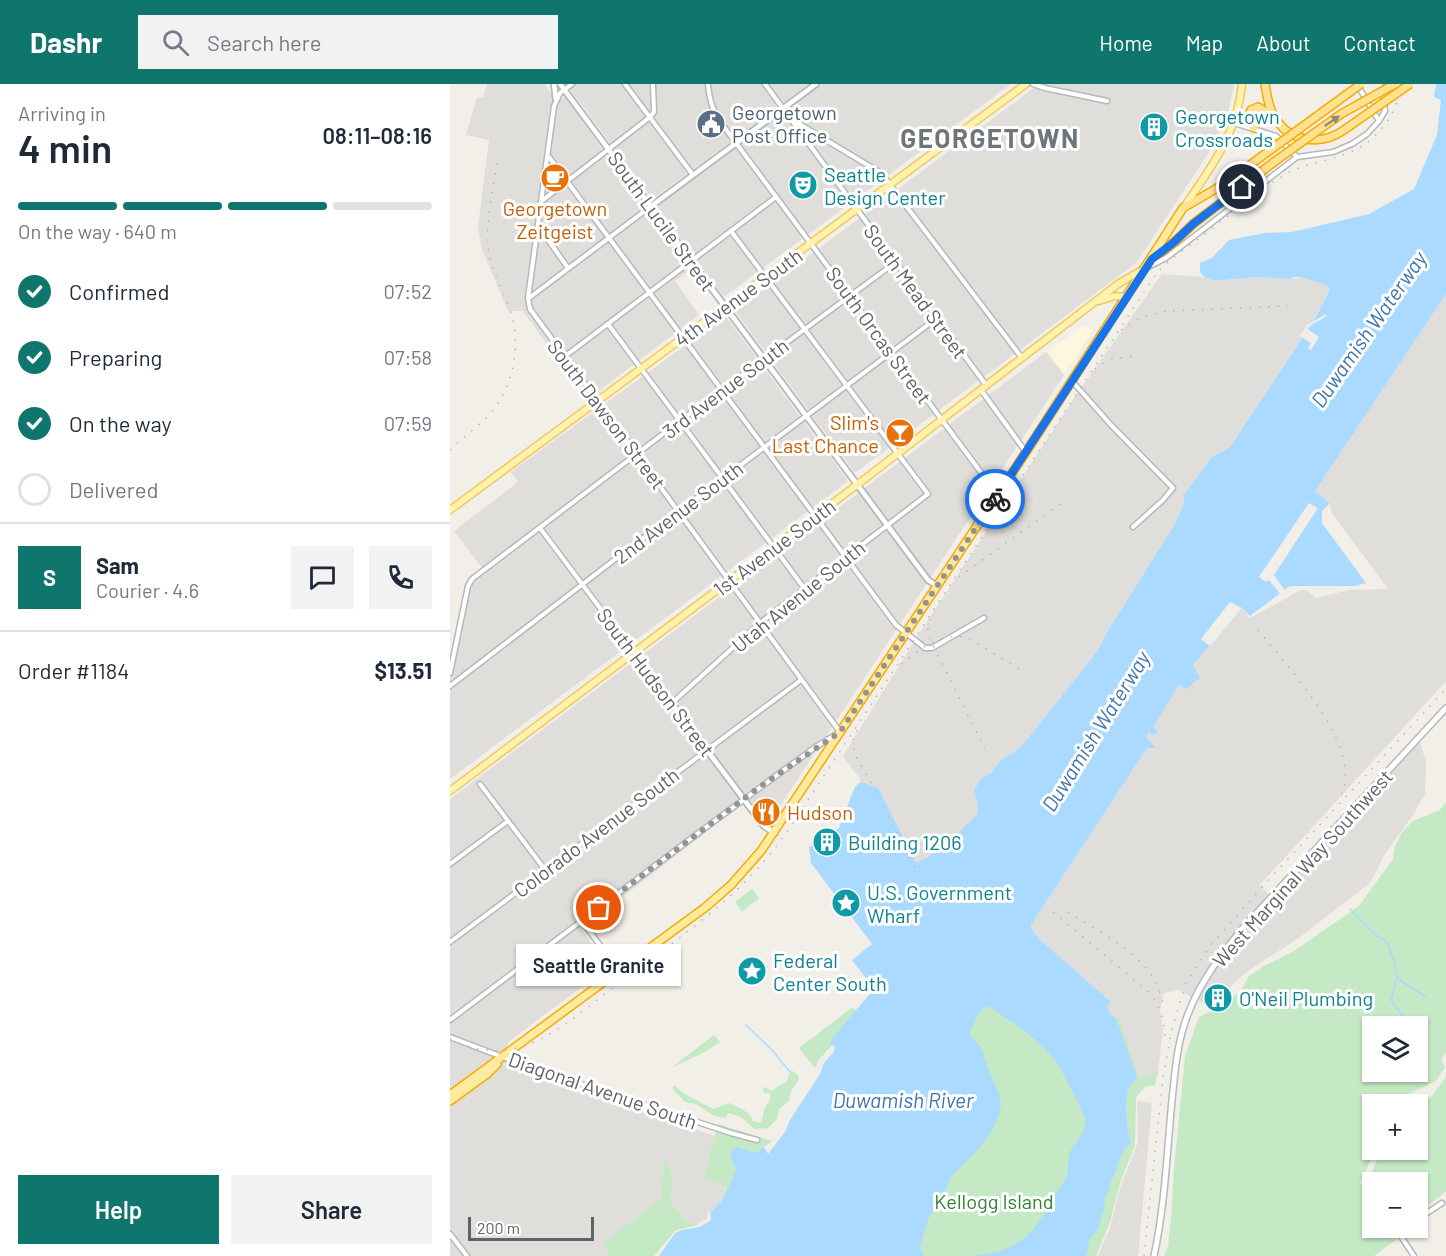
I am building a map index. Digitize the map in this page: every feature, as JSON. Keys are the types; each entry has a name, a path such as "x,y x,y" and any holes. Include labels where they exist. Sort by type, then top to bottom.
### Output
{"highway":[{"path":"1265,84 1268,102 1274,117"},
{"path":"450,1095 719,897 744,872 775,833 1184,208 1224,184 1359,84"},
{"path":"1152,259 1193,224 1274,162 1341,114 1395,84"},
{"path":"1254,128 1248,118 1254,108 1258,107 1274,117 1290,134 1304,139 1329,138 1410,84"},
{"path":"450,1101 487,1074 503,1057"}],"main road":[{"name":"4th Avenue South","path":"450,510 1026,84"},
{"path":"1184,208 1220,154 1239,109 1242,84"},
{"name":"1st Avenue South","path":"450,790 942,421 1118,284 1145,269"},
{"name":"1st Avenue South","path":"1096,302 1115,296 1127,297"},
{"name":"West Marginal Way Southwest","path":"1154,1256 1176,1062 1183,1029 1195,997 1224,950 1242,929 1446,708"}],"street":[{"path":"528,298 556,100 554,84"},
{"name":"South Lucile Street","path":"560,84 887,526 928,580 937,586"},
{"path":"556,100 564,89 572,84"},
{"path":"625,84 693,175"},
{"path":"542,200 650,117 654,112 652,84"},
{"name":"South Orcas Street","path":"708,84 709,99 714,111 998,495"},
{"name":"South Mead Street","path":"765,84 937,318 1026,452"},
{"path":"528,298 816,84"},
{"path":"1034,84 1107,101"},
{"path":"1359,84 1379,121"},
{"path":"1234,123 1276,136 1297,157 1324,154 1360,139 1379,121 1386,107 1383,92 1387,84"},
{"path":"788,117 881,173 1022,359"},
{"path":"548,156 896,625 925,648 932,648 984,618"},
{"name":"1st Avenue South","path":"1145,269 1166,258 1297,157"},
{"path":"564,357 776,197"},
{"path":"538,227 568,268"},
{"path":"731,231 897,454"},
{"name":"3rd Avenue South","path":"450,673 469,582 680,421 896,262"},
{"name":"South Dawson Street","path":"528,298 532,313 840,732"},
{"name":"2nd Avenue South","path":"450,686 722,478 937,318"},
{"path":"608,324 804,588"},
{"path":"1071,380 1111,425 1173,488 1133,527"},
{"name":"Utah Avenue South","path":"672,703 760,623 928,494 897,454"},
{"name":"South Hudson Street","path":"540,528 764,826 775,833"},
{"name":"Colorado Avenue South","path":"450,942 801,680"},
{"path":"450,1020 744,799 840,732"},
{"path":"480,784 546,871"},
{"path":"450,864 508,821"},
{"path":"582,921 620,972"},
{"name":"Diagonal Avenue South","path":"450,1037 503,1057 758,1140"},
{"path":"1428,1213 1442,1203"},
{"path":"450,1234 467,1256"},
{"path":"1401,1238 1414,1256"}],"shaded area":[{"path":"487,84 544,84 557,102 561,97 565,98 690,270 675,281 699,315 587,400 523,311 508,311 481,247 478,226 489,140 466,135 477,98 483,97"},
{"path":"566,84 809,84 652,199"},
{"path":"822,84 1011,84 724,297 656,205"},
{"path":"1039,84 1234,84 1227,118 1210,151 1136,263 855,473 735,311"},
{"path":"1162,274 1204,277 1215,281 1254,277 1305,278 1327,285 1330,290 1314,319 1230,447 1212,457 1184,495 1184,503 1175,524 1098,650 1021,747 1000,761 991,773 981,778 974,790 978,805 977,815 985,821 927,858 928,881 859,783 860,779 843,756 917,637 1077,394"},
{"path":"1446,294 1446,681 1260,885 1273,899 1415,737 1420,743 1426,762 1425,794 1385,854 1370,883 1300,937 1245,973 1210,1007 1179,990 1164,993 1160,1011 1163,1029 1158,1072 1143,1079 1137,1078 1107,1005 1110,1002 1038,938 1032,931 1031,925 1147,748 1155,747 1146,737 1149,732 1155,736 1158,732 1152,727 1179,685 1186,689 1200,678 1192,666 1242,608 1250,618 1301,590 1306,590 1316,598 1349,590 1388,589 1331,512 1330,503 1315,491"},
{"path":"723,318 727,318 848,481 450,779 450,680 470,588 474,581 485,572 454,531 518,482 511,472"},
{"path":"1085,325 1093,331 1064,374 1047,351"},
{"path":"1046,352 1064,375 771,820 766,820 749,799 581,929 609,967 508,1042 511,1069 715,1136 704,1176 727,1188 722,1201 711,1213 709,1221 656,1256 450,1256 450,799"},
{"path":"1137,1101 1152,1103 1138,1256 1098,1256 1110,1228 1119,1191 1138,1142"}],"green space":[{"path":"1446,802 1446,1052 1441,1059 1445,1067 1436,1081 1409,1094 1362,1094 1362,1160 1371,1160 1365,1172 1362,1172 1360,1183 1362,1186 1362,1238 1399,1238 1374,1256 1164,1256 1168,1247 1171,1220 1185,1056 1199,1017 1223,1005 1241,991 1248,977 1294,951 1359,906 1393,859 1395,846 1402,832 1413,821 1440,810"},
{"path":"752,889 759,898 742,912 735,902"},
{"name":"Kellogg Island","path":"986,994 1062,1054 1094,1111 1040,1256 881,1256 963,1042"},
{"path":"863,1005 817,1068 814,1067 799,1048 853,1007 855,1010"},
{"path":"1116,1018 1119,1018 1139,1078 1158,1072 1155,1085 1145,1087 1136,1097 1135,1146 1121,1180 1110,1222 1096,1256 1060,1256"},
{"path":"714,1035 720,1042 705,1052 671,1068"},
{"path":"791,1070 797,1074 799,1079 791,1091 789,1101 779,1109 777,1119 768,1128 754,1129 741,1117 728,1113 726,1118 714,1116 696,1104 685,1102 672,1088 674,1085 683,1093 713,1109 729,1103 746,1112 753,1121 760,1123 770,1098 770,1093 764,1093 763,1088 771,1091 787,1081"},
{"path":"1446,1077 1446,1191 1428,1206 1428,1172 1372,1172 1377,1160 1428,1160 1428,1099"},
{"path":"794,1105 793,1124 787,1139 740,1213 724,1229 703,1239 677,1245 670,1256 659,1256 674,1234 656,1256 609,1256 604,1242 661,1199 665,1155 672,1177 670,1203 688,1222 696,1223 697,1228 711,1220 710,1213 722,1201 727,1188 704,1176 718,1124 772,1141"}],"water":[{"name":"Duwamish River","path":"1436,84 1446,84 1446,294 1315,491 1330,503 1322,511 1322,523 1366,583 1355,586 1290,586 1250,616 1242,608 1193,665 1200,678 1186,689 1179,685 1153,727 1158,731 1155,736 1149,732 1146,737 1156,748 1147,748 1031,925 1038,938 1111,1002 1107,1006 1111,1015 1116,1018 1137,1078 1127,1094 1127,1124 1131,1142 1120,1156 1105,1198 1098,1229 1088,1242 1086,1256 972,1256 1002,1250 1023,1239 1032,1231 1066,1178 1070,1153 1085,1125 1076,1098 1051,1055 1039,1043 990,1006 979,1014 969,1035 981,1047 999,1093 1001,1106 998,1118 981,1146 951,1177 943,1197 928,1219 920,1247 924,1256 656,1256 678,1232 696,1228 711,1216 710,1213 722,1201 735,1173 736,1168 730,1156 732,1150 737,1147 756,1153 772,1141 831,1046 831,1040 874,989 852,960 872,944 811,863 809,847 839,828 854,789 859,783 879,789 916,863 939,851 977,815 978,805 974,790 981,778 991,773 1000,761 1021,747 1098,650 1175,524 1184,503 1184,495 1212,457 1230,447 1314,320 1330,290 1326,285 1295,277 1289,279 1254,277 1215,281 1204,277 1200,272 1200,263 1212,258 1229,240 1265,233 1292,232 1369,214 1414,189 1437,135 1441,100 1434,97"}],"pier":[{"path":"1326,314 1327,316 1306,328 1319,337 1311,350 1308,348 1311,343 1300,336 1307,325"},
{"path":"1309,503 1318,508 1274,575 1286,592 1282,596 1269,580 1266,582 1259,577"},
{"path":"1230,602 1242,608 1210,646 1201,639"},
{"path":"832,1045 835,1047 833,1053 824,1063 820,1074 790,1120 785,1132 768,1154 763,1145 766,1146 772,1141 818,1061"},
{"path":"708,1211 711,1220 700,1227 675,1233 659,1256 654,1256 676,1230 699,1225 698,1223 707,1219"}],"waterway":[{"path":"1350,909 1376,935 1387,942 1397,976 1391,1000 1403,1016"},
{"path":"1397,978 1426,997"},
{"path":"746,1025 772,1050 790,1072"}],"railway":[{"path":"450,1039 476,1048 503,1050 521,1047 547,1036 685,934 749,877 786,833 1156,274 1176,255 1274,182 1298,168 1340,156 1368,142 1384,126 1390,116 1401,84"},
{"path":"450,450 496,406 513,368 514,326 493,268 488,242 489,218 498,157"},
{"path":"1121,330 1141,317 1167,311 1288,306"},
{"path":"1095,369 1111,359 1138,356"},
{"path":"959,577 1063,502"},
{"path":"930,619 928,629 930,639 985,749"},
{"path":"1258,630 1304,686 1334,734 1343,758 1345,780 1339,799"},
{"path":"901,664 935,642 953,636 972,640 1024,672"},
{"path":"1144,1256 1163,1078 1172,1028 1186,983 1210,946 1446,689"},
{"path":"857,730 853,738 855,755 916,870"},
{"path":"1053,912 1150,993 1161,1014 1165,1039"},
{"path":"1068,912 1134,955 1151,974 1164,1005"}],"way so far":[{"path":"599,908 761,786 840,732 995,499"}],"place":[{"name":"Georgetown Post Office","path":"711,124"},
{"name":"Georgetown Crossroads","path":"1154,127"},
{"name":"Georgetown Zeitgeist","path":"555,178"},
{"name":"Seattle Design Center","path":"803,185"},
{"name":"Slim's Last Chance","path":"900,433"},
{"name":"Hudson","path":"766,812"},
{"name":"Building 1206","path":"827,842"},
{"name":"U.S. Government Wharf","path":"846,903"},
{"name":"Seattle Granite","path":"599,908"},
{"name":"Federal Center South","path":"752,971"},
{"name":"O'Neil Plumbing","path":"1218,998"}],"district":[{"name":"GEORGETOWN","path":"990,137"}],"route":[{"path":"995,499 1152,259 1242,187"}],"water label":[{"name":"Duwamish Waterway","path":"1368,329"},
{"name":"Duwamish Waterway","path":"1095,731"}]}
